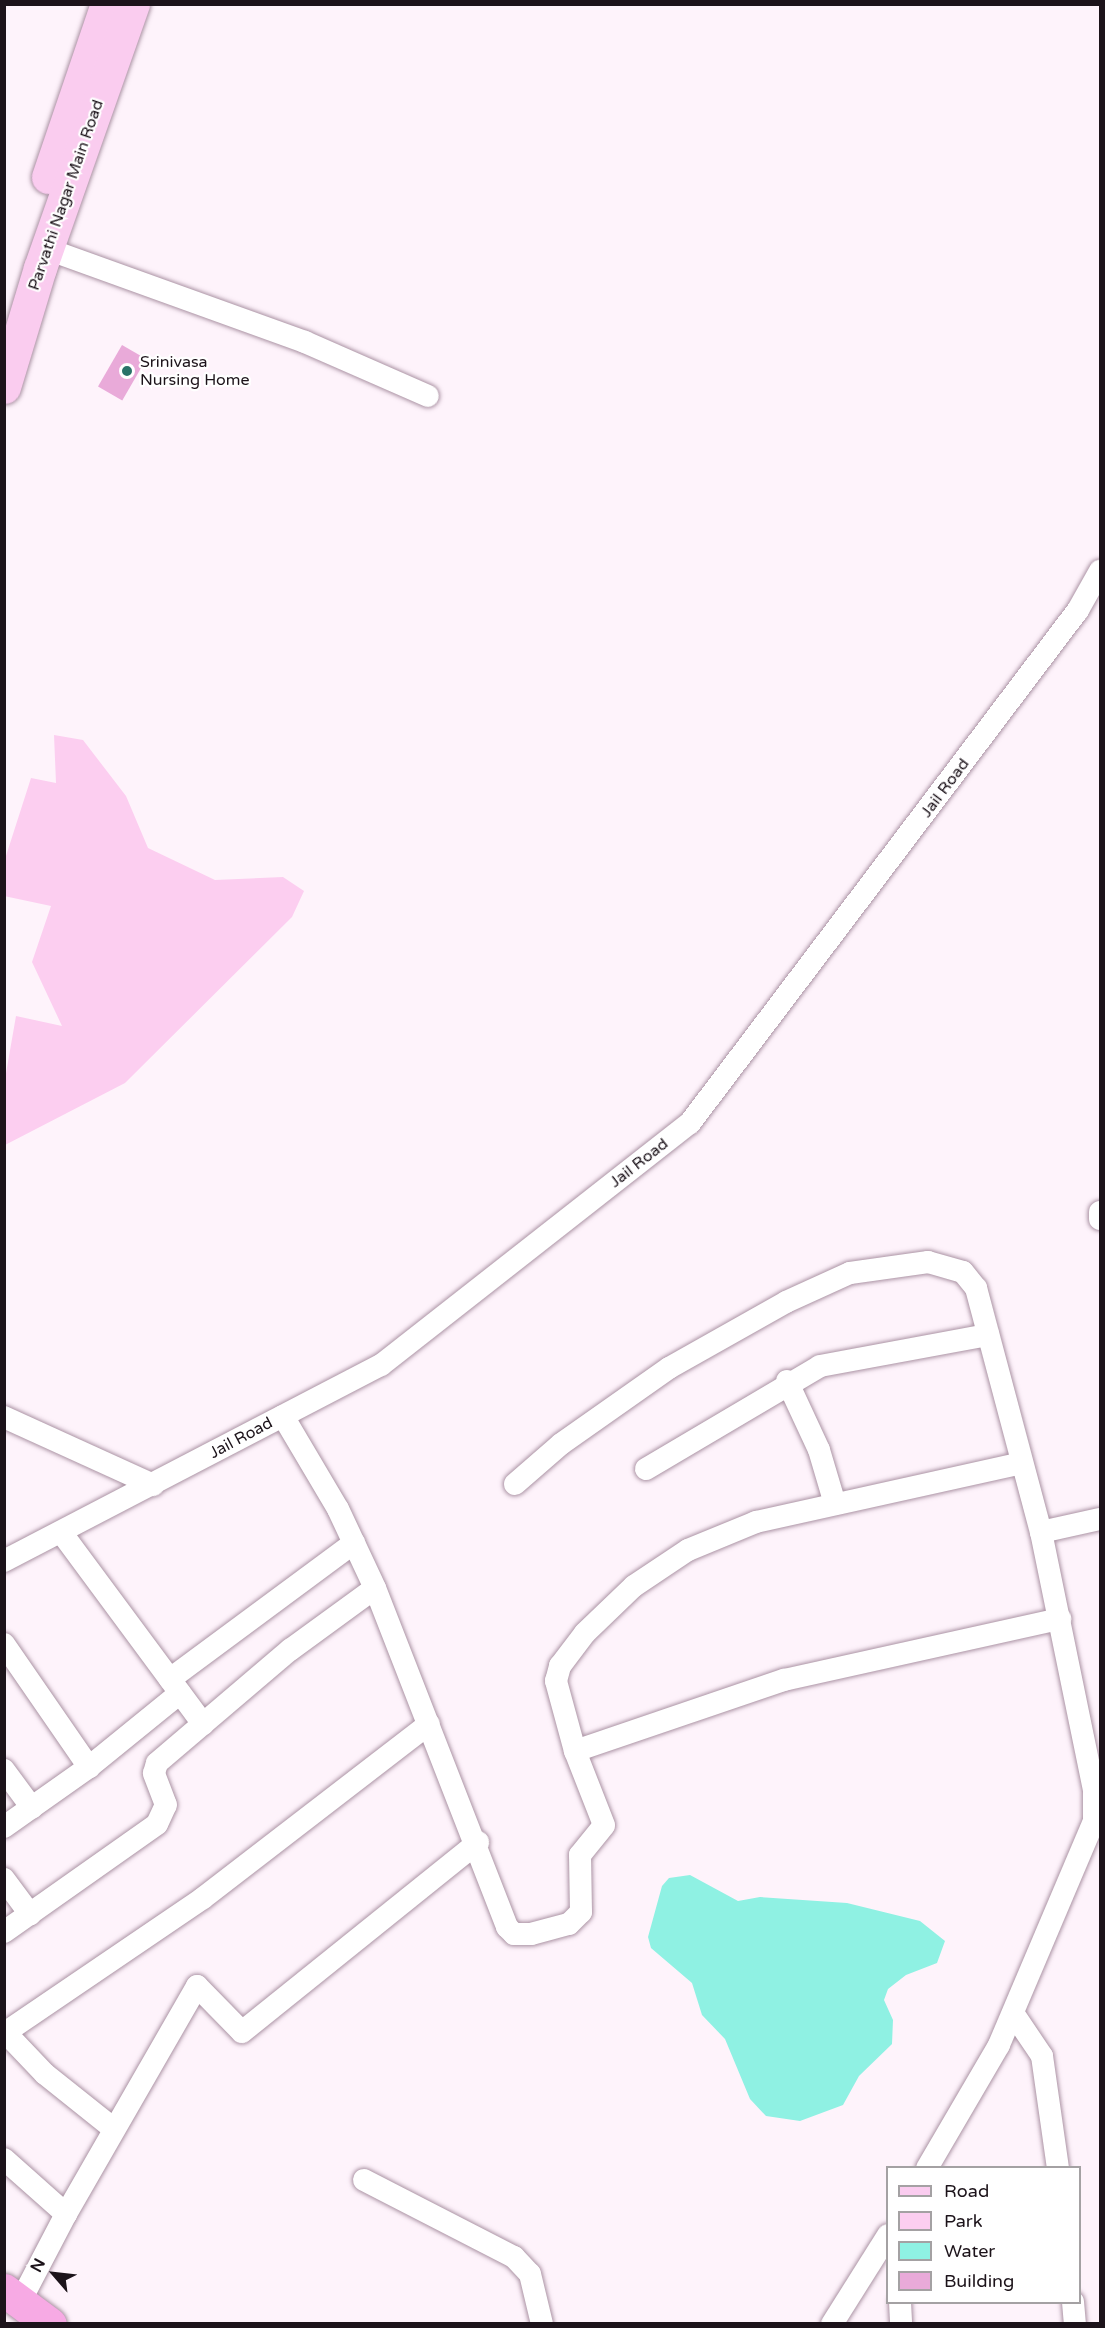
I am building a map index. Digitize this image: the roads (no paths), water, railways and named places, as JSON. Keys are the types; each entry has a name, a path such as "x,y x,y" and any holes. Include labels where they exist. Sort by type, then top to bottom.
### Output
{"highway":[{"path":"12,2296 50,2324"}],"main road":[{"name":"Parvathi Nagar Main Road","path":"4,306 107,4"},
{"name":"Parvathi Nagar Main Road","path":"4,387 47,249 133,4"}],"street":[{"path":"47,249 305,342 428,396"},
{"name":"Jail Road","path":"4,1562 381,1365 690,1123 1056,638 1101,571"},
{"path":"515,1484 561,1444 669,1368 786,1302 850,1273 928,1262 947,1264 963,1272 976,1288 1041,1532 1094,1790 1094,1821 1013,2013 928,2166"},
{"path":"646,1469 787,1381 819,1366 988,1335"},
{"path":"787,1381 819,1450 836,1504"},
{"path":"283,1416 354,1543 375,1588 478,1842 507,1927 514,1934 531,1934 576,1919 583,1900 580,1855 604,1826 575,1751 556,1681 560,1666 626,1594 688,1550 756,1522 1022,1463"},
{"path":"4,1418 153,1485"},
{"path":"1041,1532 1101,1519"},
{"path":"61,1532 203,1724"},
{"path":"4,1827 89,1767 175,1686 354,1543"},
{"path":"4,1932 157,1824 166,1805 154,1773 157,1763 375,1588"},
{"path":"575,1751 784,1680 1060,1619"},
{"path":"4,1644 89,1767"},
{"path":"114,2129 45,2074 5,2032 203,1898 429,1724"},
{"path":"4,1770 32,1808"},
{"path":"12,2296 66,2214 197,1986 242,2032 478,1842"},
{"path":"4,1879 30,1914"},
{"path":"1013,2013 1042,2056 1058,2166"},
{"path":"4,2159 66,2214"},
{"path":"364,2180 514,2257 530,2274 542,2324"},
{"path":"832,2324 886,2238"},
{"path":"863,2275 886,2272"},
{"path":"900,2304 901,2324"},
{"path":"1073,2304 1075,2324"}],"water":[{"path":"690,1875 738,1901 760,1897 847,1903 920,1921 945,1941 937,1963 906,1975 888,1989 884,2000 893,2020 892,2044 859,2076 843,2105 800,2121 766,2116 750,2099 725,2039 702,2015 692,1983 651,1948 648,1937 662,1886 669,1878"}],"place":[{"name":"Srinivasa Nursing Home","path":"127,371"}]}
